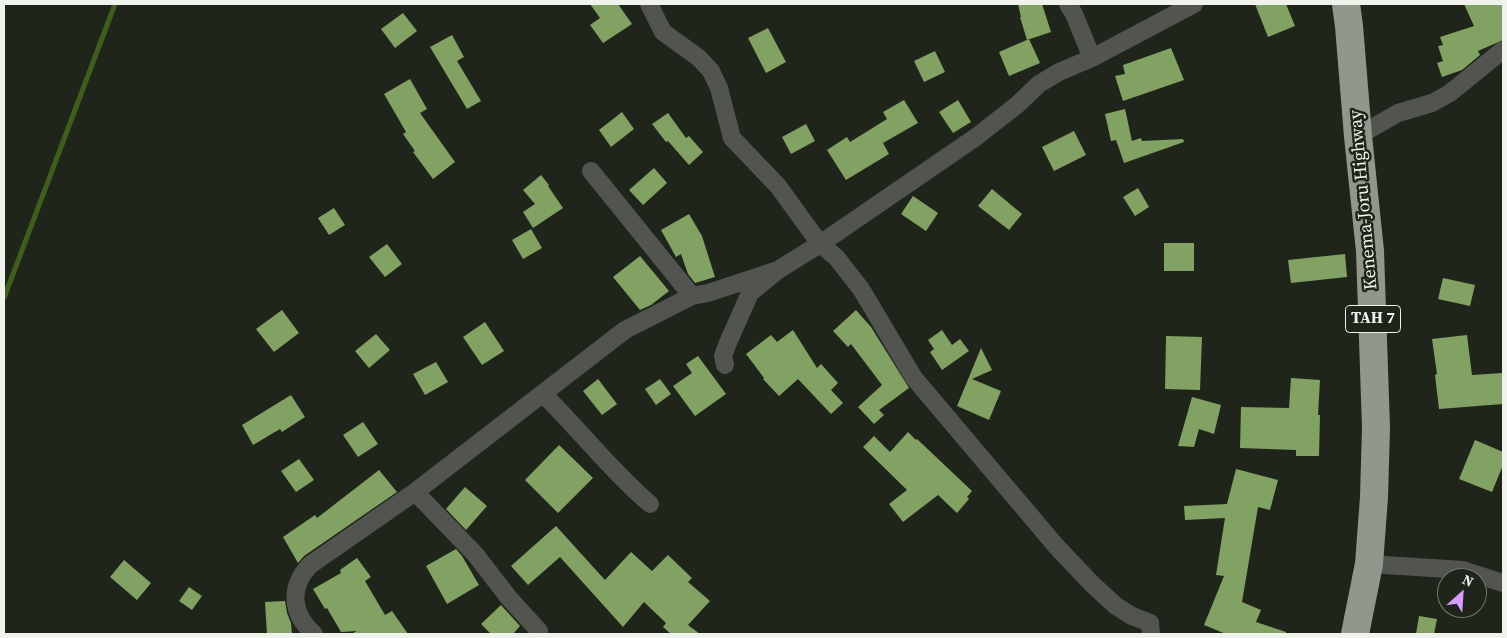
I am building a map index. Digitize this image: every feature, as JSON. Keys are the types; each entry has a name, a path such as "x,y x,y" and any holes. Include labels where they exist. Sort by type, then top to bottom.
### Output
{"highway":[{"name":"Kenema-Joru Highway","path":"1346,4 1370,251 1376,428 1374,497 1369,564 1355,634"}],"street":[{"path":"649,4 663,32 699,58 711,71 720,88 732,138 778,186 820,244 836,257 861,289 914,378 1056,546 1116,606 1132,616 1150,623 1151,634"},
{"path":"1068,4 1092,58"},
{"path":"725,365 724,356 727,345 750,293 778,270 820,244 976,137 1017,105 1039,84 1194,4"},
{"path":"1358,136 1398,113 1416,109 1438,100 1503,50"},
{"path":"591,171 692,296"},
{"path":"314,634 304,626 298,616 296,592 303,573 310,566 415,492 625,330 692,296 708,293 778,270"},
{"path":"543,394 565,415 626,483 650,504"},
{"path":"415,492 476,554 509,598 538,631"},
{"path":"1369,564 1463,570 1503,583"}],"building":[{"path":"590,4 618,4 632,24 603,43 590,25 600,18"},
{"path":"1018,4 1042,4 1051,32 1027,40"},
{"path":"1255,4 1286,4 1295,26 1268,37"},
{"path":"1464,4 1503,4 1503,40 1478,51 1480,55 1462,70 1442,77 1437,63 1443,61 1438,46 1443,45 1440,37 1474,26"},
{"path":"403,13 417,31 395,48 381,29"},
{"path":"768,28 786,62 766,73 748,38"},
{"path":"452,35 464,57 457,61 481,101 467,109 430,47"},
{"path":"1029,39 1040,63 1009,76 999,52"},
{"path":"1171,48 1184,80 1123,101 1115,76 1125,74 1123,65"},
{"path":"935,51 945,72 924,82 914,61"},
{"path":"410,79 427,109 420,113 455,162 433,179 413,152 415,151 403,134 406,132 384,94"},
{"path":"904,100 918,123 883,143 889,154 846,180 827,150 847,137 850,142 887,119 883,112"},
{"path":"958,100 971,122 953,133 939,112"},
{"path":"1125,109 1132,141 1141,138 1142,141 1183,139 1184,142 1124,163 1116,140 1111,141 1105,114"},
{"path":"622,112 634,129 611,147 599,130"},
{"path":"668,113 686,138 689,136 703,152 689,165 668,141 666,142 652,124"},
{"path":"806,124 815,141 791,154 782,137"},
{"path":"1074,131 1086,155 1054,171 1042,147"},
{"path":"654,168 667,183 643,205 629,190"},
{"path":"541,175 563,208 533,228 523,212 535,204 523,190"},
{"path":"1138,188 1149,207 1135,216 1123,197"},
{"path":"992,189 1022,214 1009,230 978,206"},
{"path":"913,196 938,213 926,231 901,214"},
{"path":"334,208 345,225 329,235 318,218"},
{"path":"689,214 702,236 715,277 695,283 688,274 681,254 676,257 661,230"},
{"path":"531,229 542,248 523,259 512,240"},
{"path":"1164,243 1194,243 1194,271 1164,271"},
{"path":"387,244 402,264 385,277 369,257"},
{"path":"1345,254 1347,277 1291,283 1288,260"},
{"path":"640,256 669,291 651,305 640,310 613,277"},
{"path":"1443,278 1475,285 1470,306 1438,299"},
{"path":"282,310 299,333 274,352 256,329"},
{"path":"856,310 871,327 909,388 879,410 884,415 874,424 858,407 882,385 851,344 848,347 833,331"},
{"path":"485,322 504,351 482,365 463,337"},
{"path":"793,330 817,368 821,364 838,383 831,390 843,403 831,414 798,379 779,396 763,379 746,354 771,335 777,342"},
{"path":"942,330 952,345 960,339 969,351 942,370 930,352 934,349 928,340"},
{"path":"376,334 390,350 369,368 355,351"},
{"path":"1467,335 1472,375 1503,373 1503,404 1439,409 1432,339"},
{"path":"1166,336 1202,337 1200,390 1165,389"},
{"path":"981,348 992,370 972,379 1001,391 989,420 957,406"},
{"path":"698,356 726,394 695,416 673,386 692,373 686,364"},
{"path":"436,362 448,382 425,395 413,374"},
{"path":"1291,378 1320,380 1318,415 1320,415 1319,456 1296,456 1296,450 1240,448 1241,407 1289,408"},
{"path":"598,379 617,404 602,415 583,391"},
{"path":"660,379 671,394 656,405 645,389"},
{"path":"291,395 305,417 282,432 280,429 253,445 242,425"},
{"path":"1192,397 1221,405 1214,434 1199,429 1194,447 1178,446"},
{"path":"363,422 378,444 358,457 343,435"},
{"path":"908,432 972,491 967,497 969,499 957,513 938,495 903,522 889,504 907,490 863,447 874,436 890,452"},
{"path":"1475,440 1503,452 1503,465 1492,492 1459,479"},
{"path":"559,445 593,478 558,513 525,480"},
{"path":"299,459 314,480 296,492 281,471"},
{"path":"1236,469 1278,480 1270,510 1258,507 1242,602 1261,610 1256,622 1286,632 1286,634 1226,634 1204,625 1224,576 1216,575 1225,518 1185,520 1184,506 1227,504"},
{"path":"379,470 397,492 304,556 298,563 283,537 315,515 317,518"},
{"path":"465,487 487,506 466,530 446,509"},
{"path":"556,526 605,580 631,552 652,571 668,555 692,578 688,582 710,601 688,625 700,634 671,634 663,627 666,623 644,602 623,627 560,557 528,585 511,566"},
{"path":"456,549 479,585 447,604 426,566"},
{"path":"357,558 371,577 365,581 385,615 392,611 408,634 351,634 357,631 341,632 327,608 325,609 313,589 341,573 340,570"},
{"path":"124,560 151,583 137,600 110,577"},
{"path":"189,587 202,596 192,610 179,601"},
{"path":"285,601 292,634 267,634 265,602"},
{"path":"501,605 520,626 513,634 491,634 481,624"},
{"path":"1419,616 1437,619 1434,634 1416,634"}],"waterway":[{"path":"4,298 115,4"}]}
